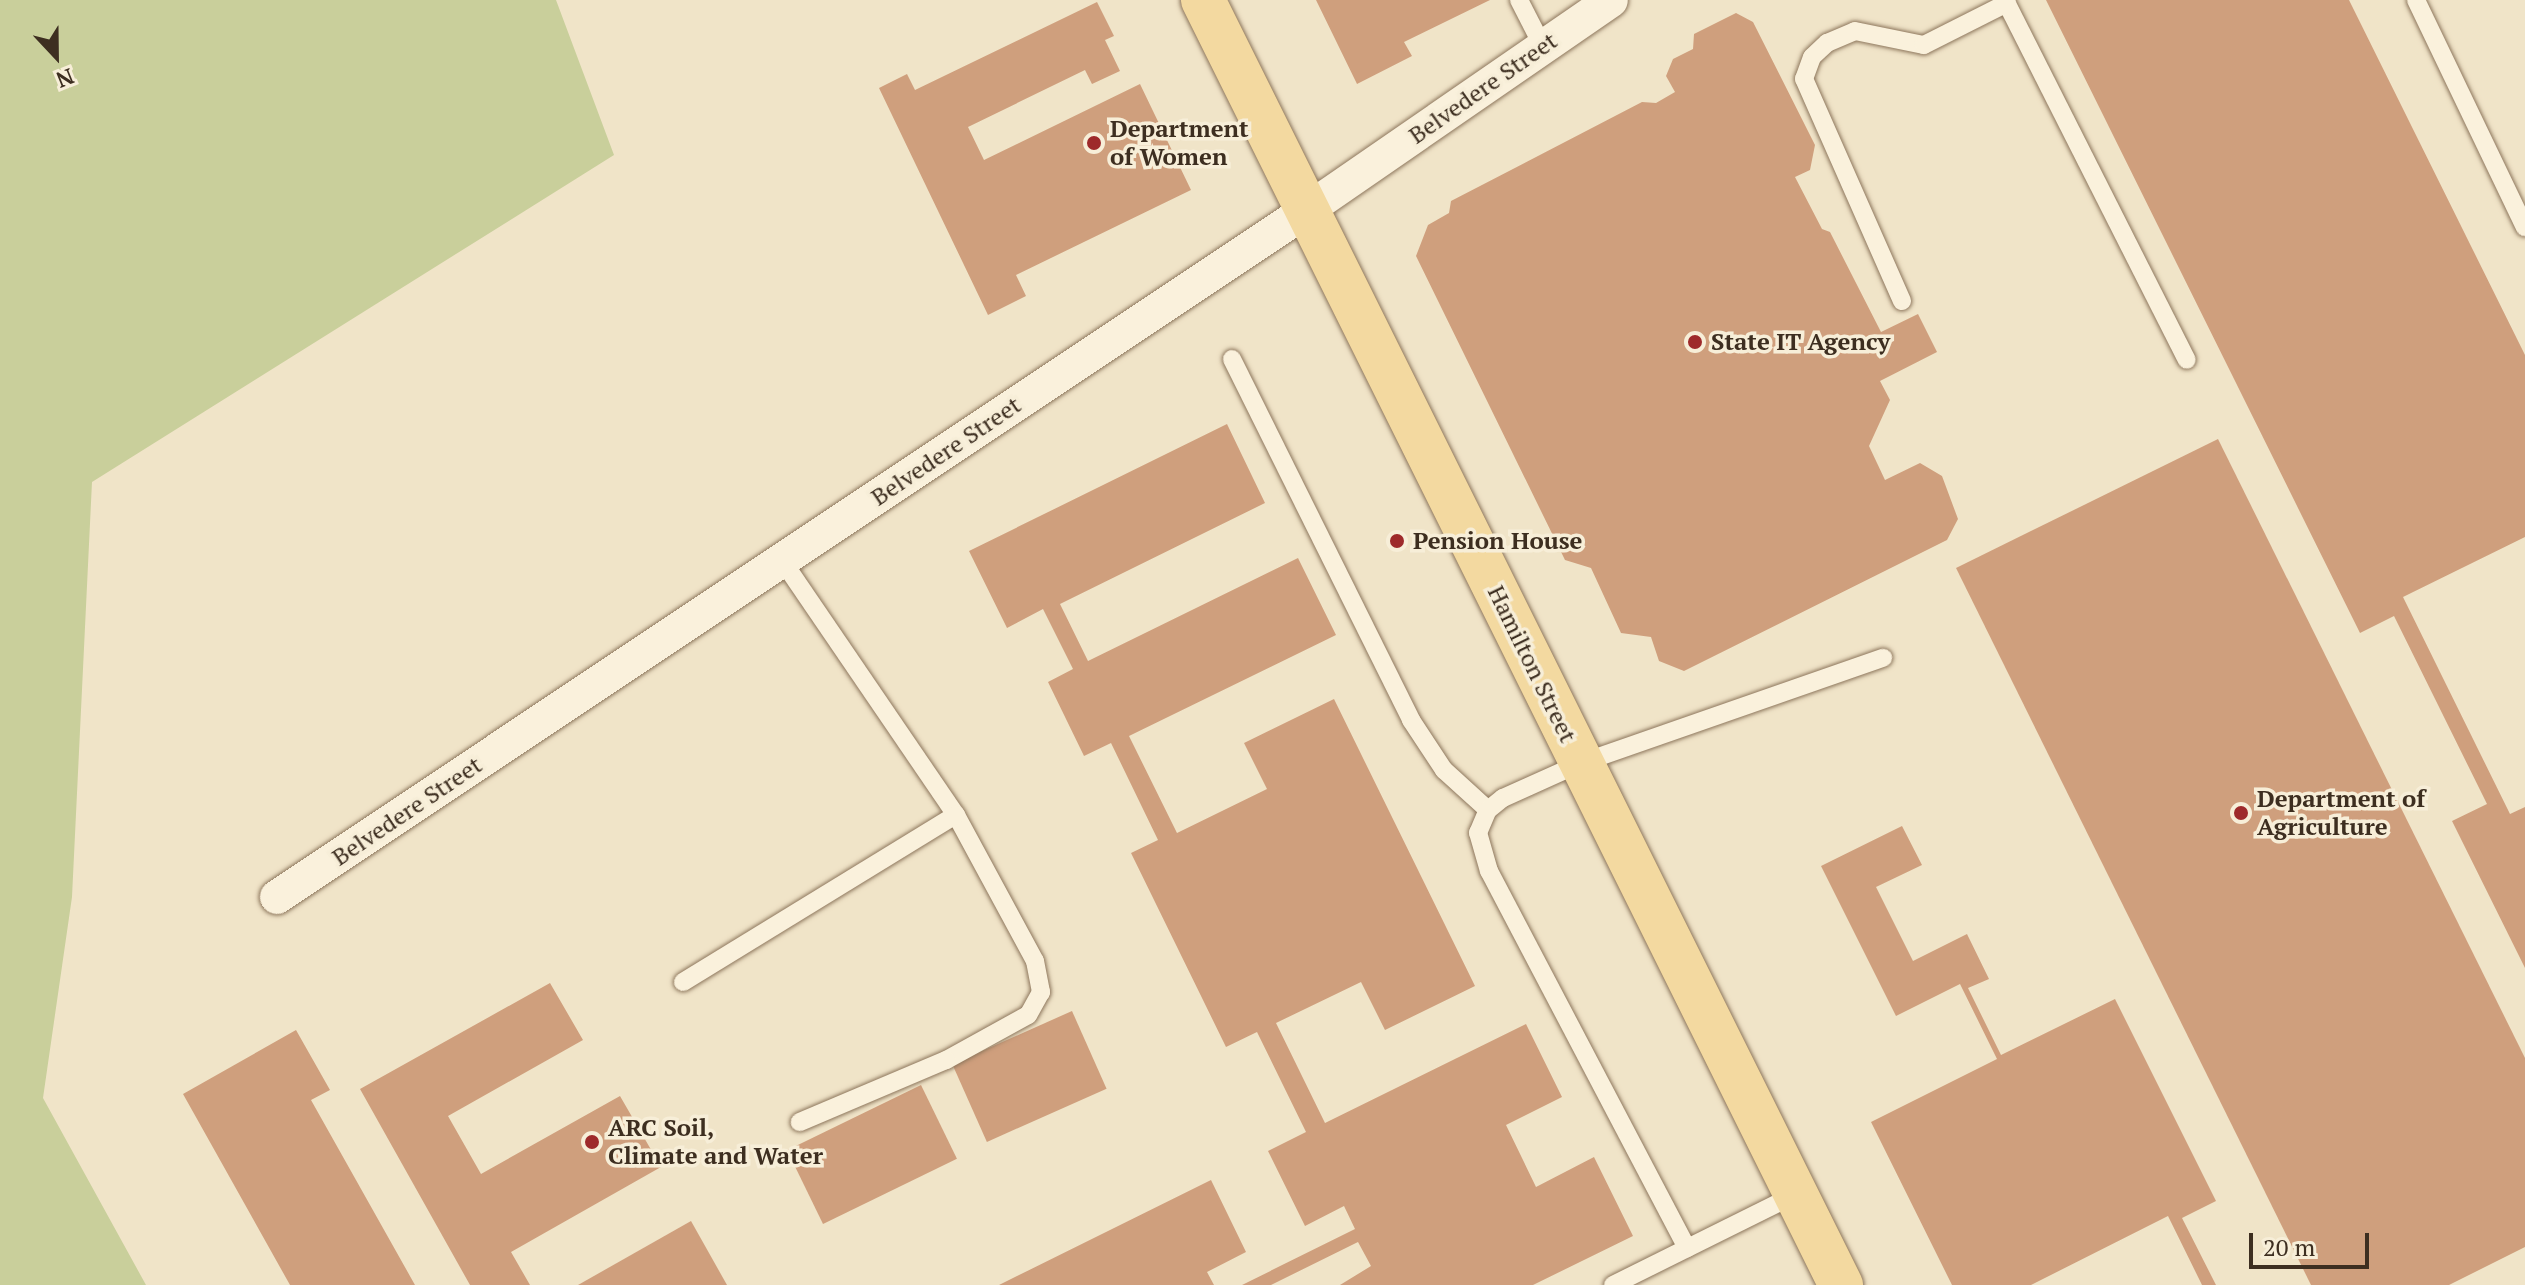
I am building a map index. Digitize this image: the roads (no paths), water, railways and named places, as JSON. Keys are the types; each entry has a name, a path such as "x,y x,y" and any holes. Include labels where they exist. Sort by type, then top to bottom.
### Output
{"main road":[{"name":"Hamilton Street","path":"1203,0 1841,1285"}],"street":[{"name":"Belvedere Street","path":"277,897 1307,210 1611,0"}],"lane":[{"path":"1519,0 1543,47"},
{"path":"2416,0 2525,227"},
{"path":"1902,301 1804,79 1819,50 1855,31 1924,45 2006,2 2187,360"},
{"path":"1232,359 1411,720 1444,770 1488,810"},
{"path":"782,560 956,815 1035,961 1041,992 1028,1015 946,1060 800,1122"},
{"path":"1687,1248 1489,871 1478,833 1488,810 1503,798 1581,763 1883,658"},
{"path":"683,982 956,815"},
{"path":"1613,1285 1796,1194"}],"place":[{"name":"Department of Women","path":"1094,143"},
{"name":"State IT Agency","path":"1695,342"},
{"name":"Pension House","path":"1397,541"},
{"name":"Department of Agriculture","path":"2241,813"},
{"name":"ARC Soil, Climate and Water","path":"592,1142"}]}
